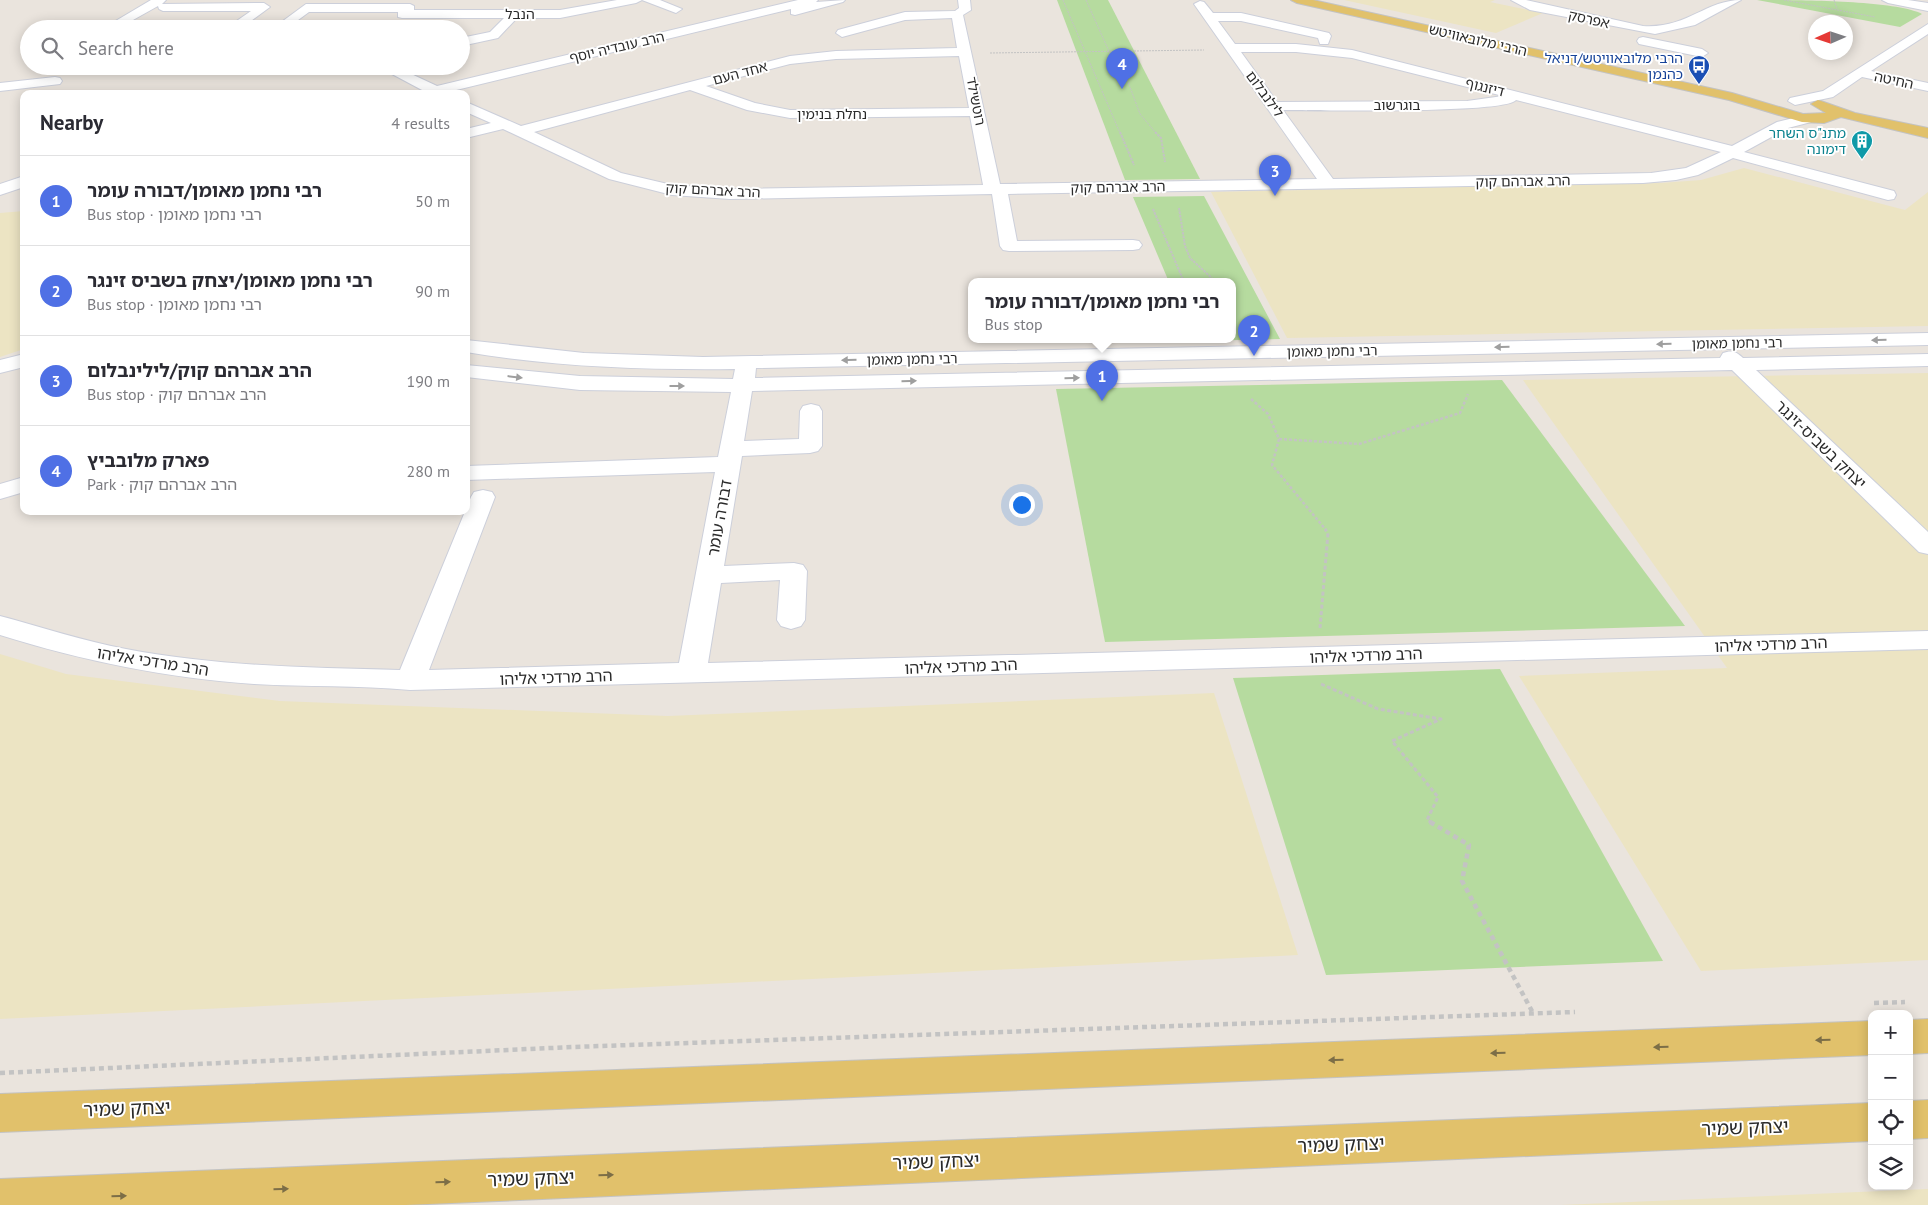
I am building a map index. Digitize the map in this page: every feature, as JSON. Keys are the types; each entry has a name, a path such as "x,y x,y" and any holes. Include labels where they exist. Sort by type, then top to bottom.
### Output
{"main road":[{"name":"הרבי מלובאוויטש","path":"1297,0 1732,97 1777,116"},
{"name":"הרבי מלובאוויטש","path":"1324,0 1754,95 1793,100 1823,110"},
{"path":"1777,116 1774,103 1793,100"},
{"path":"1823,110 1928,133"},
{"path":"1823,110 1928,141"},
{"name":"יצחק שמיר","path":"0,1113 1554,1051 1868,1021"},
{"path":"1913,1023 1928,1036"},
{"path":"1913,1120 1928,1119"},
{"name":"יצחק שמיר","path":"0,1201 1868,1122"}],"street":[{"path":"127,20 162,4 176,0"},
{"path":"395,20 420,0"},
{"path":"470,40 494,35 538,0"},
{"name":"הנבל","path":"290,20 306,8 519,14 558,20 589,10 636,0"},
{"path":"648,0 676,9"},
{"name":"הרב עובדיה יוסף","path":"445,90 812,0"},
{"name":"הרב עובדיה יוסף","path":"470,90 839,0"},
{"path":"842,33 905,16 957,14 965,10 964,0"},
{"path":"1650,42 1664,35 1661,32 1673,30 1735,0"},
{"path":"1888,0 1928,7"},
{"name":"אפרסק","path":"1518,1 1534,7 1643,30 1661,32"},
{"path":"139,20 162,4 264,7 244,20"},
{"name":"לילנבלום","path":"1200,4 1330,184"},
{"name":"רוטשילד","path":"957,14 1009,246 1133,245"},
{"path":"1210,17 1241,17 1325,36 1323,50"},
{"name":"הרב אברהם קוק","path":"470,108 615,176 672,190 737,194 1655,178 1698,169 1733,152 1777,116 1823,110 1860,73 1927,28"},
{"path":"1616,35 1702,53"},
{"path":"538,112 617,92 632,94 679,76 788,47 808,58"},
{"name":"דיזנגוף","path":"1232,49 1323,50 1368,58 1733,152 1888,195"},
{"name":"אחד העם","path":"470,133 513,128 632,94 695,85 762,67 808,58 967,53"},
{"name":"החיטה","path":"1860,73 1928,87"},
{"path":"31,88 41,75"},
{"path":"400,75 427,90"},
{"name":"נחלת בנימין","path":"679,76 695,85 752,107 790,114 978,112"},
{"path":"0,87 31,88 56,82"},
{"name":"בוגרשוב","path":"1274,106 1473,104 1502,102 1519,96"},
{"path":"0,190 20,183"},
{"path":"0,203 20,200"},
{"name":"רבי נחמן מאומן","path":"470,371 580,383 648,386 745,374 1715,343 1928,339"},
{"name":"יצחק בשביס-זינגר","path":"1715,343 1928,546"},
{"name":"רבי נחמן מאומן","path":"470,347 543,357 745,374 1243,375 1928,360"},
{"path":"0,367 20,361"},
{"name":"דבורה עומר","path":"692,673 745,374"},
{"path":"470,473 730,456 810,446 811,410"},
{"path":"0,492 20,485"},
{"path":"410,680 483,497"},
{"path":"709,574 794,571 791,620"},
{"name":"הרב מרדכי אליהו","path":"0,625 64,645 142,661 230,673 327,679 410,680 1928,640"}],"path":[{"path":"1063,0 1182,278"},
{"path":"1086,0 1110,52 1127,79 1140,114 1161,138 1165,173 1177,198 1187,252 1190,258 1212,278"},
{"path":"1784,0 1927,28"},
{"path":"1834,0 1837,10"},
{"path":"967,53 1232,49"},
{"path":"1279,439 1358,444 1460,413 1477,370"},
{"path":"1243,375 1250,398 1268,414 1279,439 1272,465 1328,533 1317,656 1321,686 1378,709 1441,719 1392,741 1438,797 1427,820 1469,845 1462,881 1554,1051"},
{"path":"0,1073 573,1047 1582,1012"}],"green space":[{"path":"1057,0 1108,0 1200,179 1125,180"},
{"path":"1757,0 1867,3 1909,9 1922,14 1900,27 1853,18 1853,15 1836,15"},
{"path":"1204,196 1280,339 1236,340 1236,278 1167,278 1133,197"},
{"path":"1502,380 1685,626 1105,642 1056,389"},
{"path":"1500,669 1663,961 1326,975 1233,678"}],"sand":[{"path":"1344,0 1495,0 1490,2 1543,13 1496,33"},
{"path":"1744,168 1905,210 1928,192 1928,326 1287,338 1211,192 1661,183 1701,180"},
{"path":"20,211 20,350 0,357 0,213"},
{"path":"1928,373 1928,960 1701,971 1519,676 1727,668 1523,380"},
{"path":"0,654 66,674 280,701 668,716 1214,693 1298,955 0,1019"},
{"path":"1928,1189 1928,1205 1561,1205 1913,1190"}],"place":[{"name":"הרבי מלובאוויטש/דניאל כהנמן","path":"1699,85"},
{"name":"פארק מלובביץ","path":"1122,89"},
{"name":"מתנ\"ס השחר דימונה","path":"1862,160"},
{"name":"הרב אברהם קוק/לילינבלום","path":"1275,196"},
{"name":"רבי נחמן מאומן/יצחק בשביס זינגר","path":"1254,356"},
{"name":"רבי נחמן מאומן/דבורה עומר","path":"1102,401"}]}
